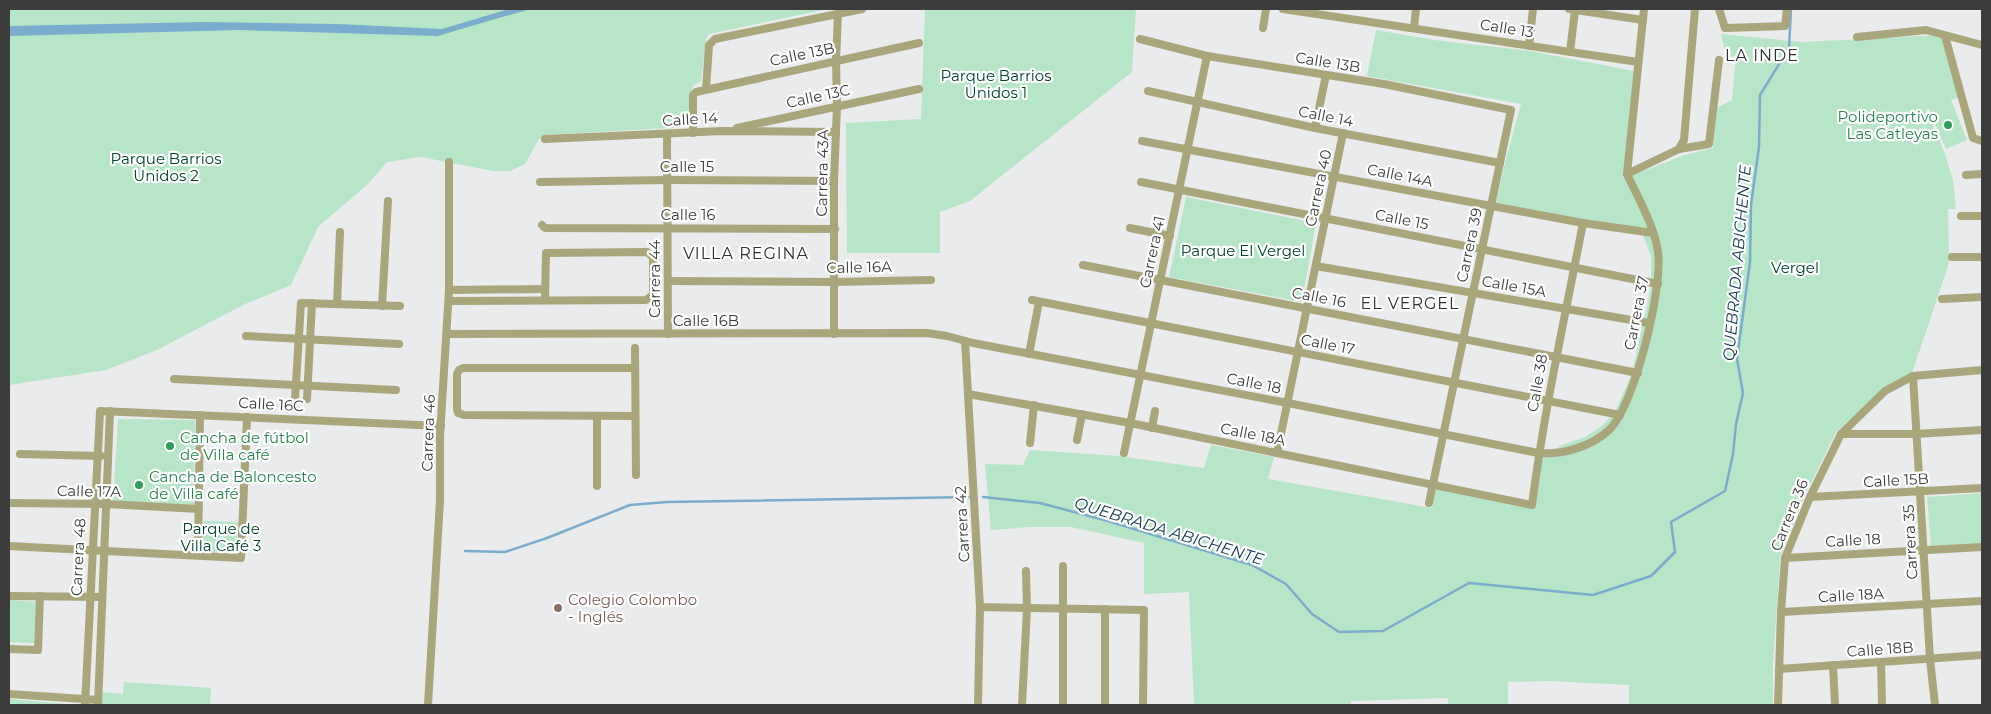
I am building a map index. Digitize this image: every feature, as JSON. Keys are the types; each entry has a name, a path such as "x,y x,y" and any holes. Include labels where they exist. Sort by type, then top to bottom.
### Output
{"street":[{"path":"706,89 709,45 715,38 862,9"},
{"path":"1263,28 1266,9"},
{"name":"Calle 13","path":"1283,9 1638,62"},
{"path":"1414,28 1416,9"},
{"path":"1529,46 1533,9"},
{"path":"1570,52 1572,9 1643,20"},
{"path":"1627,174 1644,9"},
{"path":"1679,149 1684,140 1695,9"},
{"path":"1719,9 1725,28 1785,26 1787,9"},
{"name":"Carrera 43A","path":"834,334 834,182 838,14"},
{"path":"1857,37 1926,30 1982,46"},
{"path":"1944,36 1973,138 1982,141"},
{"name":"Calle 13B","path":"1140,39 1207,56 1384,84 1512,110"},
{"name":"Calle 13B","path":"693,133 693,94 696,92 919,43"},
{"name":"Carrera 41","path":"1124,453 1207,56"},
{"path":"1627,174 1679,149 1706,146 1711,140 1719,60"},
{"name":"Carrera 40","path":"1316,128 1326,75"},
{"name":"Calle 13C","path":"722,131 919,89"},
{"name":"Calle 14","path":"1148,91 1316,128 1500,163"},
{"name":"Carrera 39","path":"1429,503 1512,110"},
{"name":"Calle 14","path":"544,139 722,131 836,132"},
{"name":"Carrera 40","path":"1277,453 1344,133"},
{"name":"Carrera 44","path":"667,134 668,334"},
{"name":"Calle 14A","path":"1142,141 1583,224 1653,233"},
{"name":"Carrera 46","path":"428,705 440,500 441,426 449,301 449,162"},
{"name":"Carrera 37","path":"1538,454 1554,455 1588,444 1609,430 1620,415 1638,373 1658,284 1658,252 1653,233 1627,174"},
{"path":"1966,175 1982,174"},
{"name":"Calle 15","path":"540,182 668,180 834,182"},
{"name":"Calle 15","path":"1141,182 1658,284"},
{"path":"382,306 388,201"},
{"path":"1961,216 1982,216"},
{"name":"Calle 38","path":"1532,506 1538,454 1583,224"},
{"name":"Calle 16","path":"542,225 545,228 835,229"},
{"path":"1130,228 1170,236"},
{"path":"337,304 340,232"},
{"path":"449,301 649,300 653,295 653,257 647,252 546,253 545,300"},
{"path":"1952,257 1982,257"},
{"name":"Calle 16","path":"1083,265 1638,373"},
{"name":"Calle 15A","path":"1316,266 1649,323"},
{"name":"Calle 16A","path":"668,281 834,282 931,280"},
{"path":"449,290 545,290"},
{"path":"1942,299 1982,297"},
{"name":"Calle 17","path":"1029,354 1035,301 1620,415"},
{"path":"295,399 300,303 400,306"},
{"path":"307,399 312,303"},
{"name":"Calle 16B","path":"447,334 927,333 965,341"},
{"path":"246,336 399,344"},
{"name":"Calle 18","path":"965,341 1288,403 1538,454"},
{"name":"Carrera 42","path":"965,341 980,607 978,705"},
{"path":"635,348 636,475"},
{"path":"635,368 463,368 457,374 457,410 458,413 464,415 635,416"},
{"path":"1913,376 1982,370"},
{"name":"Carrera 35","path":"1913,376 1925,550 1930,659 1935,705"},
{"name":"Carrera 36","path":"1778,705 1781,612 1786,558 1810,497 1841,434 1885,391 1913,376"},
{"path":"174,379 396,390"},
{"name":"Calle 18A","path":"968,394 1130,423 1532,506"},
{"path":"1030,442 1034,405"},
{"name":"Calle 16C","path":"100,411 441,426"},
{"name":"Carrera 48","path":"85,702 100,411"},
{"name":"Carrera 48","path":"98,703 110,411"},
{"path":"1152,428 1155,411"},
{"path":"1077,440 1082,414"},
{"path":"198,555 200,415"},
{"path":"597,486 598,416"},
{"path":"9,546 241,558 247,417"},
{"path":"1841,434 1916,434 1982,430"},
{"path":"20,454 108,456"},
{"name":"Calle 15B","path":"1810,497 1982,488"},
{"name":"Calle 17A","path":"9,503 106,504 199,509"},
{"name":"Calle 18","path":"1786,558 1982,547"},
{"path":"1063,566 1063,705"},
{"path":"1022,705 1028,609 1026,571"},
{"path":"9,596 102,597"},
{"path":"9,649 38,650 40,596"},
{"name":"Calle 18A","path":"1781,612 1982,601"},
{"path":"980,607 1144,610 1143,705"},
{"path":"1104,608 1105,705"},
{"name":"Calle 18B","path":"1779,669 1982,656"},
{"path":"1881,662 1882,703"},
{"path":"1833,665 1836,705"},
{"path":"9,694 98,703"}],"green space":[{"name":"Parque Barrios Unidos 2","path":"9,9 828,9 709,34 706,39 701,82 695,84 692,88 686,127 545,135 539,139 525,164 510,171 493,171 421,157 387,162 369,183 318,227 291,285 243,305 157,350 106,370 9,385"},
{"name":"Parque Barrios Unidos 1","path":"925,9 1136,9 1132,72 970,201 940,212 940,253 847,253 846,123 921,119"},
{"name":"Vergel","path":"1376,30 1434,40 1530,51 1634,71 1623,179 1685,155 1713,148 1717,108 1732,100 1736,57 1726,56 1721,34 1802,42 1941,35 1959,97 1951,100 1967,140 1946,149 1929,109 1926,110 1945,154 1953,180 1956,209 1948,209 1949,263 1911,376 1885,388 1836,432 1803,499 1780,557 1773,666 1773,705 1629,705 1629,685 1551,681 1508,682 1508,705 1448,705 1448,698 1351,701 1351,705 1194,705 1189,592 1144,594 1144,543 1071,527 1030,527 991,530 985,464 1023,465 1030,450 1119,456 1204,468 1211,445 1274,457 1268,479 1432,508 1436,488 1532,507 1542,459 1562,445 1585,437 1602,426 1615,412 1632,373 1651,287 1651,256 1641,230 1496,203 1521,104 1367,76"},
{"name":"Parque El Vergel","path":"1186,197 1316,223 1302,302 1169,277"},
{"path":"118,419 195,420 194,505 113,501"},
{"path":"1982,493 1982,544 1931,546 1927,497"},
{"name":"Parque de Villa Café 3","path":"204,521 238,522 236,553 203,551"},
{"path":"9,600 36,602 34,643 9,642"},
{"path":"124,682 211,688 210,705 101,705 102,692 123,694"},
{"path":"9,699 78,705 9,705"}],"water":[{"path":"509,9 526,9 438,36 238,30 9,36 9,26 205,22 337,24 442,29"}],"waterway":[{"path":"435,35 526,9"},
{"name":"QUEBRADA ABICHENTE","path":"983,497 1040,503 1108,521 1252,565 1286,584 1312,614 1339,632 1383,631 1469,583 1593,595 1651,576 1675,552 1671,522 1725,491 1743,393 1737,359 1750,262 1751,205 1759,147 1760,95 1789,48 1791,9"},
{"path":"465,551 505,552 547,538 630,505 667,502 970,497"}],"place":[{"name":"Polideportivo Las Catleyas","path":"1948,125"},
{"name":"Cancha de fútbol de Villa café","path":"170,446"},
{"name":"Cancha de Baloncesto de Villa café","path":"139,485"},
{"name":"Colegio Colombo - Inglés","path":"558,608"}],"district":[{"name":"LA INDE","path":"1762,55"},
{"name":"VILLA REGINA","path":"746,253"},
{"name":"EL VERGEL","path":"1410,303"}]}
